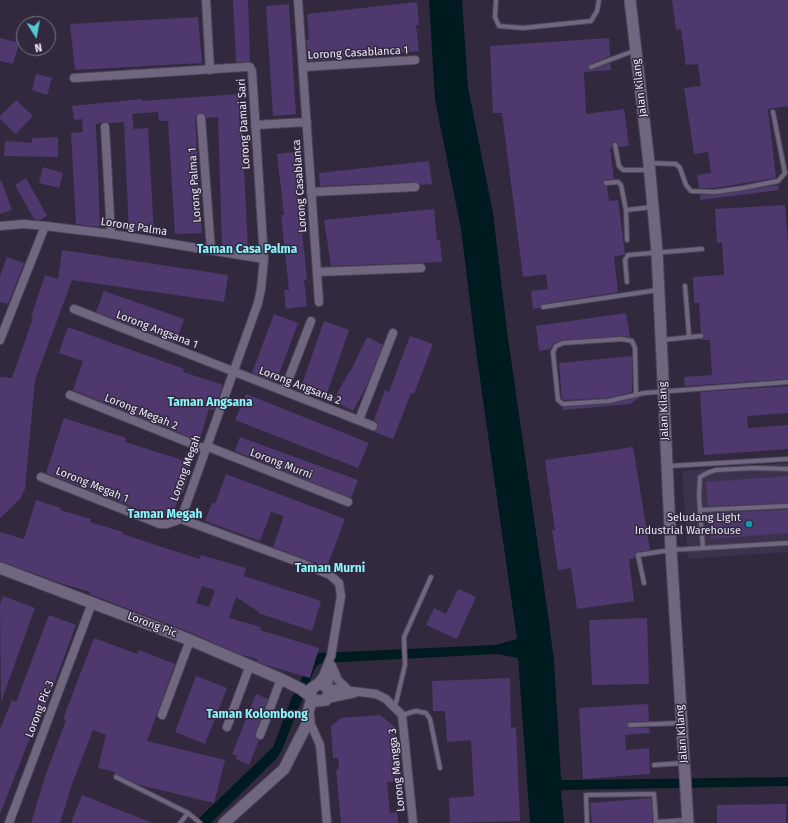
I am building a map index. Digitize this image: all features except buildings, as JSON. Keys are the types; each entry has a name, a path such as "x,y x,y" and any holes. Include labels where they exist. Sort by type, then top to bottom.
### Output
{"street":[{"path":"206,0 210,70"},
{"name":"Lorong Casablanca","path":"298,0 319,302"},
{"name":"Jalan Kilang","path":"630,0 650,166 657,252 671,550 687,822"},
{"name":"Lorong Casablanca 1","path":"303,67 415,60"},
{"name":"Lorong Damai Sari","path":"74,78 250,67 252,71 264,259"},
{"name":"Lorong Palma 1","path":"201,118 210,250"},
{"name":"Lorong Casablanca","path":"255,125 307,122"},
{"path":"105,127 111,234"},
{"path":"311,192 415,187"},
{"name":"Lorong Palma","path":"0,226 24,224 111,234 264,259"},
{"path":"0,340 45,226"},
{"name":"Lorong Megah","path":"264,259 258,303 180,519 330,575 339,582 341,596 330,665 318,693"},
{"path":"317,272 421,268"},
{"name":"Lorong Angsana 1","path":"74,309 233,371"},
{"path":"284,391 312,321"},
{"path":"360,420 393,333"},
{"name":"Lorong Angsana 2","path":"233,371 373,426"},
{"name":"Lorong Megah 2","path":"70,395 205,448"},
{"name":"Lorong Murni","path":"205,448 348,502"},
{"name":"Lorong Megah 1","path":"41,477 160,524 166,524 180,519"},
{"name":"Lorong Pic","path":"0,568 190,640 250,665 297,687 318,693"},
{"name":"Lorong Pic 3","path":"9,823 92,603"},
{"path":"162,715 190,640"},
{"path":"227,728 250,665"},
{"path":"330,665 334,674 347,689"},
{"path":"224,823 284,768 309,719 314,716 323,676 330,665"},
{"path":"260,735 281,679"},
{"name":"Lorong Mangga 3","path":"318,693 347,689 381,696 402,715 413,823"},
{"name":"Lorong Mangga 3","path":"318,693 361,691"},
{"path":"309,719 320,745 327,823"}],"lane":[{"path":"496,0 495,17 499,26 523,28 591,21 597,11 599,0"},
{"path":"591,67 636,50"},
{"path":"615,145 619,166 624,170 676,164 680,168 686,185 691,190 714,192 778,181 785,173 774,112"},
{"path":"606,183 615,182 621,185 626,210 627,240"},
{"path":"626,210 653,207"},
{"path":"627,282 625,260 628,255 702,249"},
{"path":"684,286 688,336"},
{"path":"543,307 658,290"},
{"path":"662,340 688,336 701,336"},
{"path":"636,394 635,348 632,341 622,339 562,343 556,346 553,352 558,400 563,404 609,400 636,394 788,382"},
{"path":"667,466 788,459"},
{"path":"703,548 700,510 700,477 707,472 716,470 754,468 788,469"},
{"path":"700,510 788,506"},
{"path":"644,583 638,555 671,550 788,543"},
{"path":"394,708 405,665 404,638 431,577"},
{"path":"402,715 416,711 426,713 430,719 440,768"},
{"path":"630,725 681,723"},
{"path":"654,765 684,763"},
{"path":"116,777 188,813 198,822"},
{"path":"587,823 586,795 654,794 656,822 687,822"},
{"path":"180,823 188,813"}],"shaded area":[{"path":"429,0 462,0 468,87 493,213 507,331 554,660 561,778 562,780 573,780 788,777 788,786 563,790 561,791 564,823 530,823 518,658 497,654 323,663 319,664 315,668 281,752 276,759 211,823 194,823 273,747 292,697 310,662 319,653 495,645 517,639 476,351 461,229 435,100"},
{"path":"788,463 788,552 688,559 682,471"}],"place":[{"name":"Seludang Light Industrial Warehouse","path":"749,524"}],"district":[{"name":"Taman Casa Palma","path":"247,250"},
{"name":"Taman Angsana","path":"210,403"},
{"name":"Taman Megah","path":"165,515"},
{"name":"Taman Murni","path":"330,569"},
{"name":"Taman Kolombong","path":"257,715"}]}
